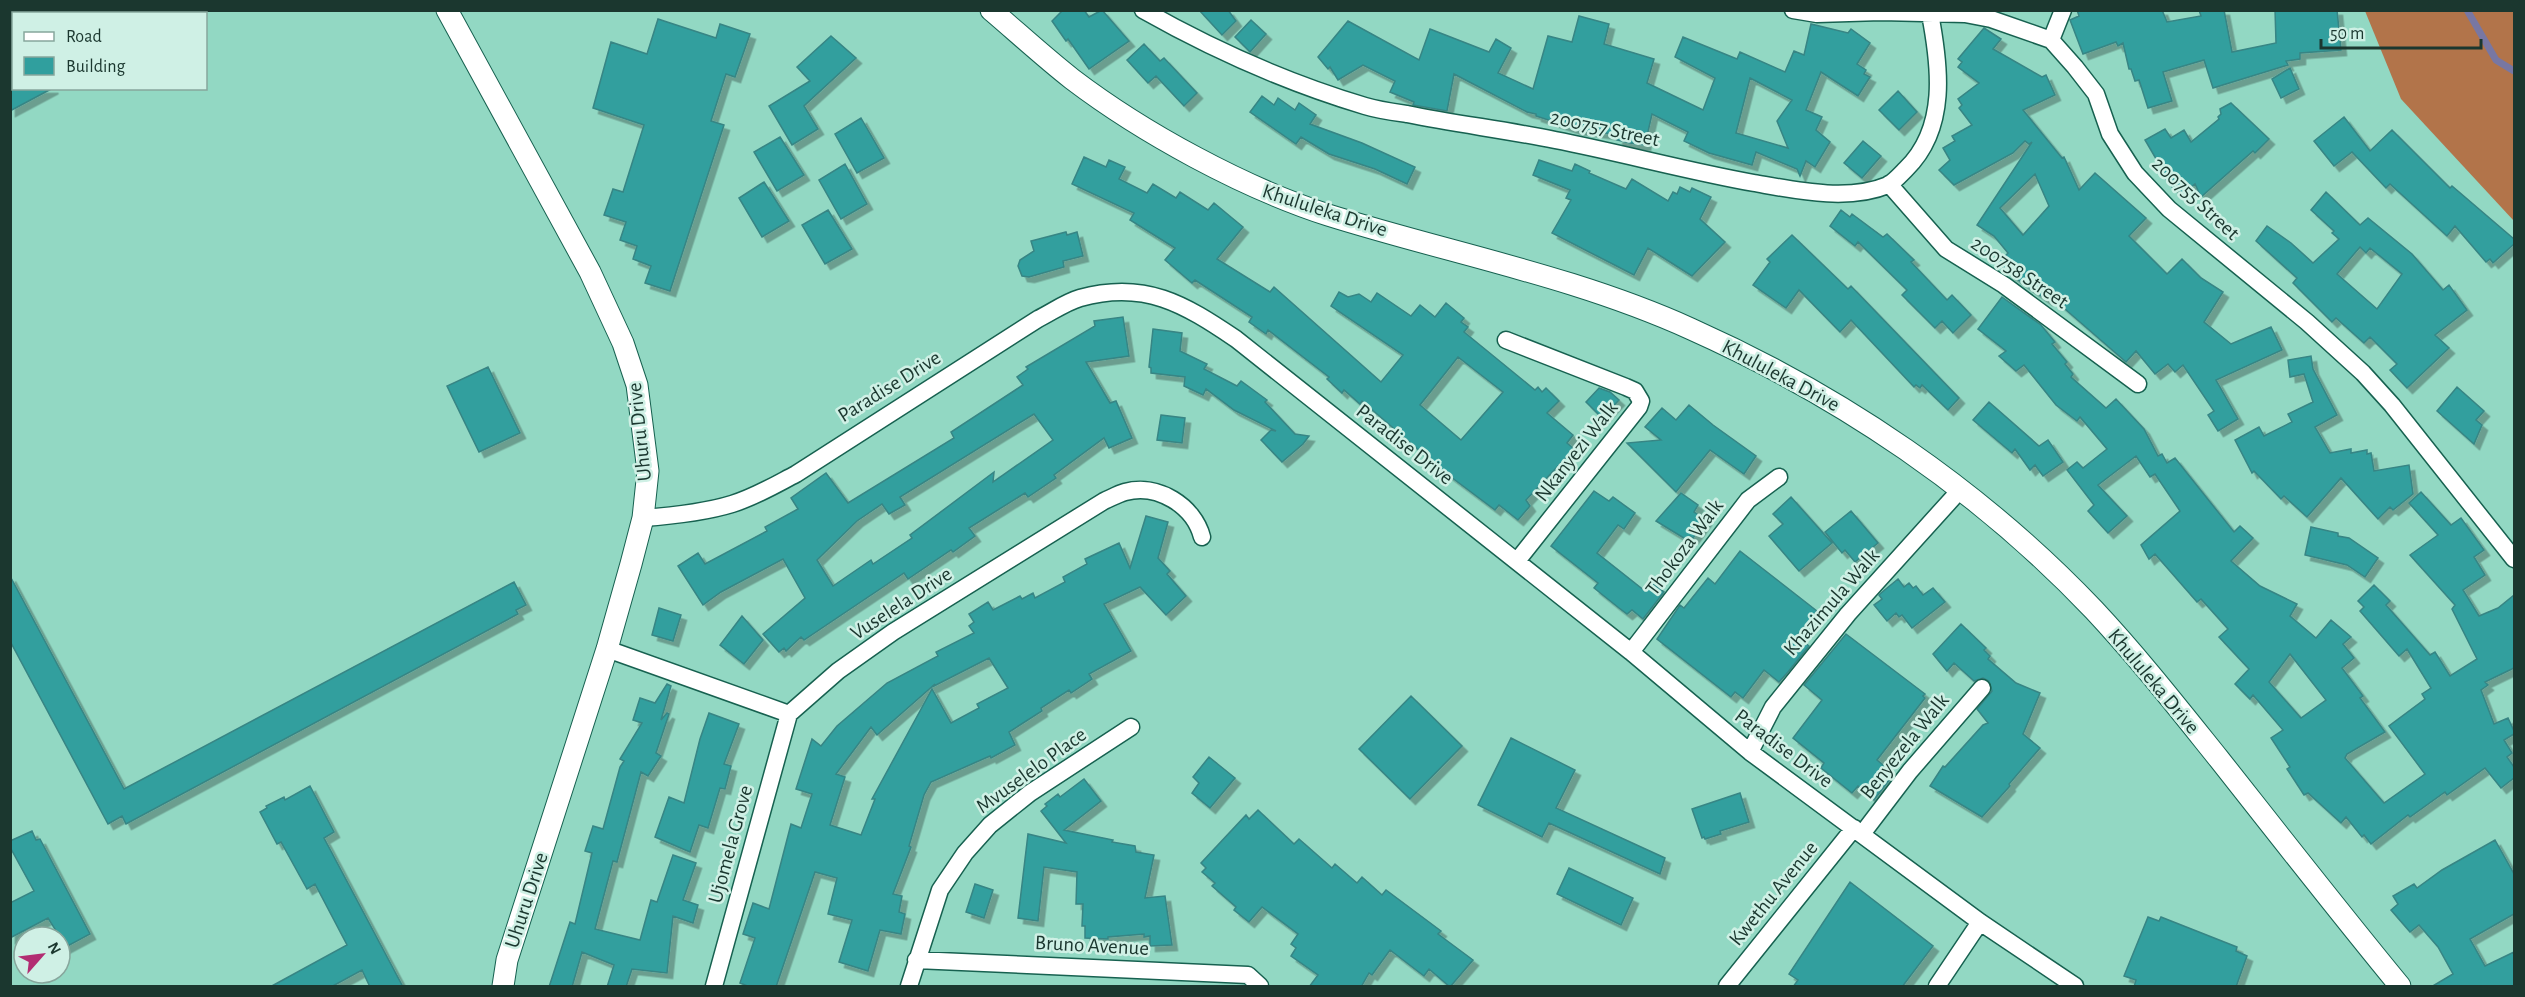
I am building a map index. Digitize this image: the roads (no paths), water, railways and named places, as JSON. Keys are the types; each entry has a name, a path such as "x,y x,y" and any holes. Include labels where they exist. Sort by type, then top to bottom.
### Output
{"street":[{"name":"Uhuru Drive","path":"447,10 590,272 623,343 637,386 648,471 643,518 607,649 507,960 503,987"},
{"name":"Khululeka Drive","path":"991,10 1074,80 1159,136 1246,183 1326,215 1583,287 1689,328 1764,364 1848,410 1912,453 2002,524 2057,574 2119,638 2190,722 2400,987"},
{"name":"200757 Street","path":"1143,10 1191,37 1287,78 1366,106 1554,139 1719,177 1802,192 1830,193 1860,191 1889,184 1909,166 1923,147 1936,117 1938,90 1936,48 1930,14"},
{"name":"200755 Street","path":"1792,10 1817,14 1881,12 1965,14 1991,19 2051,40 2096,94 2110,134 2135,173 2178,217 2307,322 2363,373 2392,405 2514,559"},
{"path":"2051,40 2063,10"},
{"name":"200758 Street","path":"1889,184 1918,220 1946,249 2004,285 2138,384"},
{"name":"Paradise Drive","path":"643,518 730,505 754,496 796,474 1038,319 1078,298 1118,291 1157,295 1192,309 1227,333 1631,652 1750,752 1980,922 2075,987"},
{"name":"Nkanyezi Walk","path":"1506,340 1626,387 1640,396 1641,401 1639,407 1517,561"},
{"name":"Thokoza Walk","path":"1631,652 1748,500 1779,477"},
{"name":"Khazimula Walk","path":"1750,752 1773,707 1840,623 1960,490"},
{"name":"Vuselela Drive","path":"789,714 838,671 893,632 1104,501 1127,491 1151,491 1176,500 1194,518 1203,537"},
{"path":"607,649 789,714"},
{"name":"Benyezela Walk","path":"1858,831 1982,688"},
{"name":"Ujomela Grove","path":"714,987 789,714"},
{"name":"Mvuselelo Place","path":"909,987 940,890 965,853 990,825 1030,793 1131,727"},
{"name":"Kwethu Avenue","path":"1727,987 1858,831"},
{"path":"1937,987 1980,922"},
{"name":"Bruno Avenue","path":"916,960 1248,975 1260,987"}],"waterway":[{"path":"2467,10 2496,60 2514,71"}]}
